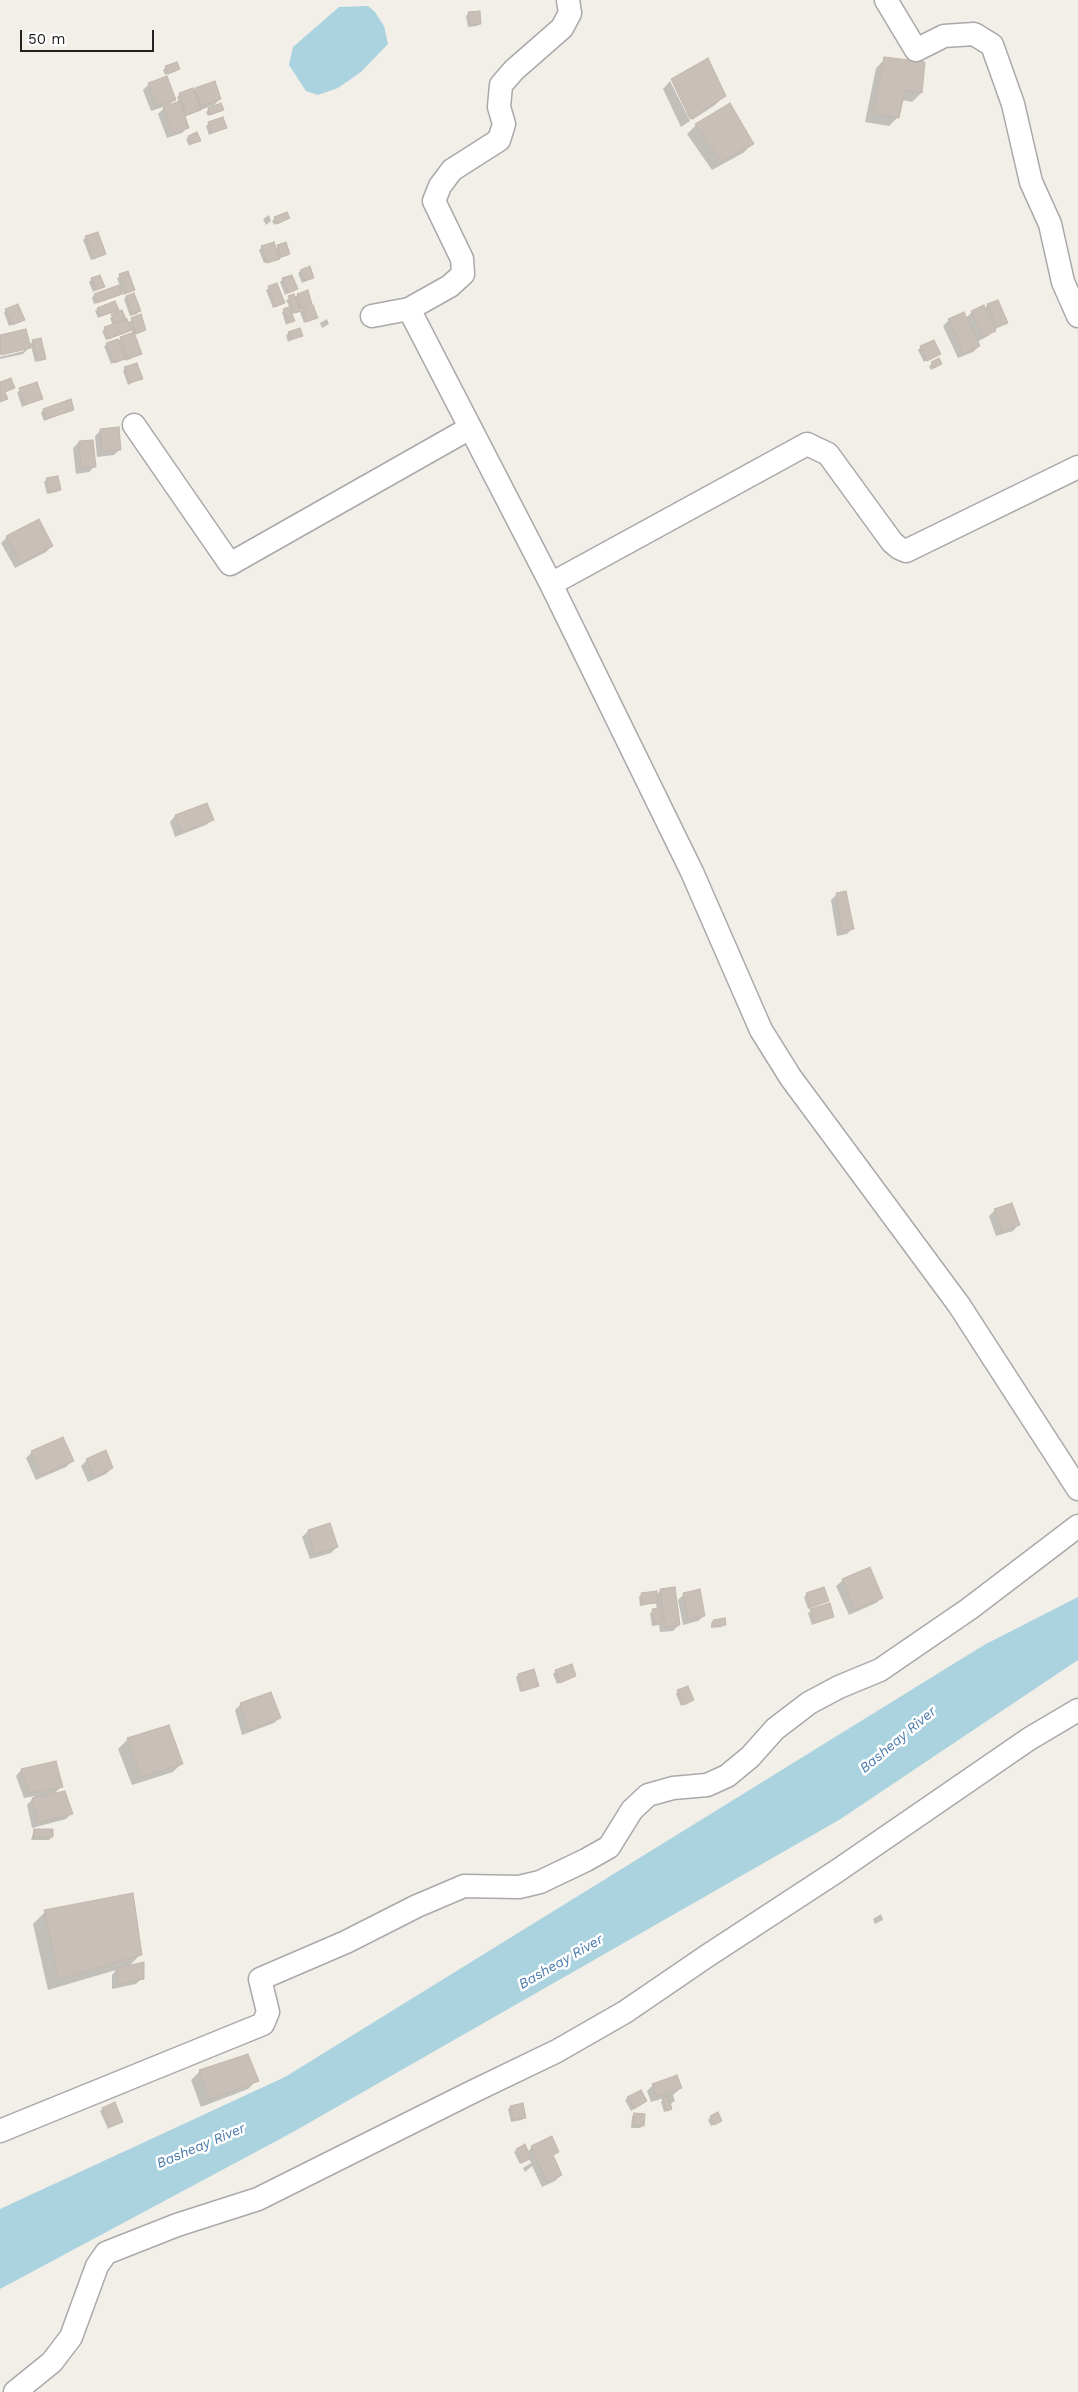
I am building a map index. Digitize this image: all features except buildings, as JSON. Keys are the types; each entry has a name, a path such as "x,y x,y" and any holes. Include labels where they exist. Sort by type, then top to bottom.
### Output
{"street":[{"path":"372,316 409,309 450,286 463,274 462,260 434,201 440,186 452,170 499,140 504,124 499,107 501,85 514,70 562,28 570,13 568,0"},
{"path":"886,0 916,50 944,36 974,34 992,45 1013,104 1031,182 1050,224 1062,282 1078,316"},
{"path":"409,309 551,584 692,872 761,1030 791,1078 959,1306 1078,1489"},
{"path":"134,425 230,564 470,428"},
{"path":"551,584 807,444 828,454 892,542 906,551 1078,467"},
{"path":"0,2131 263,2024 268,2012 260,1979 346,1942 417,1906 464,1886 519,1887 540,1882 586,1860 609,1847 632,1810 648,1795 673,1788 707,1785 727,1776 750,1757 776,1729 809,1704 838,1687 880,1670 970,1608 1078,1526"},
{"path":"15,2392 52,2362 71,2337 97,2266 106,2253 177,2225 258,2199 557,2051 625,2012 706,1956 838,1871 1029,1739 1078,1710"}],"water":[{"path":"368,6 375,12 384,26 388,44 361,72 338,88 318,95 306,91 289,65 293,47 339,7"},
{"name":"Basheay River","path":"1078,1597 1078,1660 839,1820 293,2132 0,2289 0,2209 285,2077 984,1645"}]}
